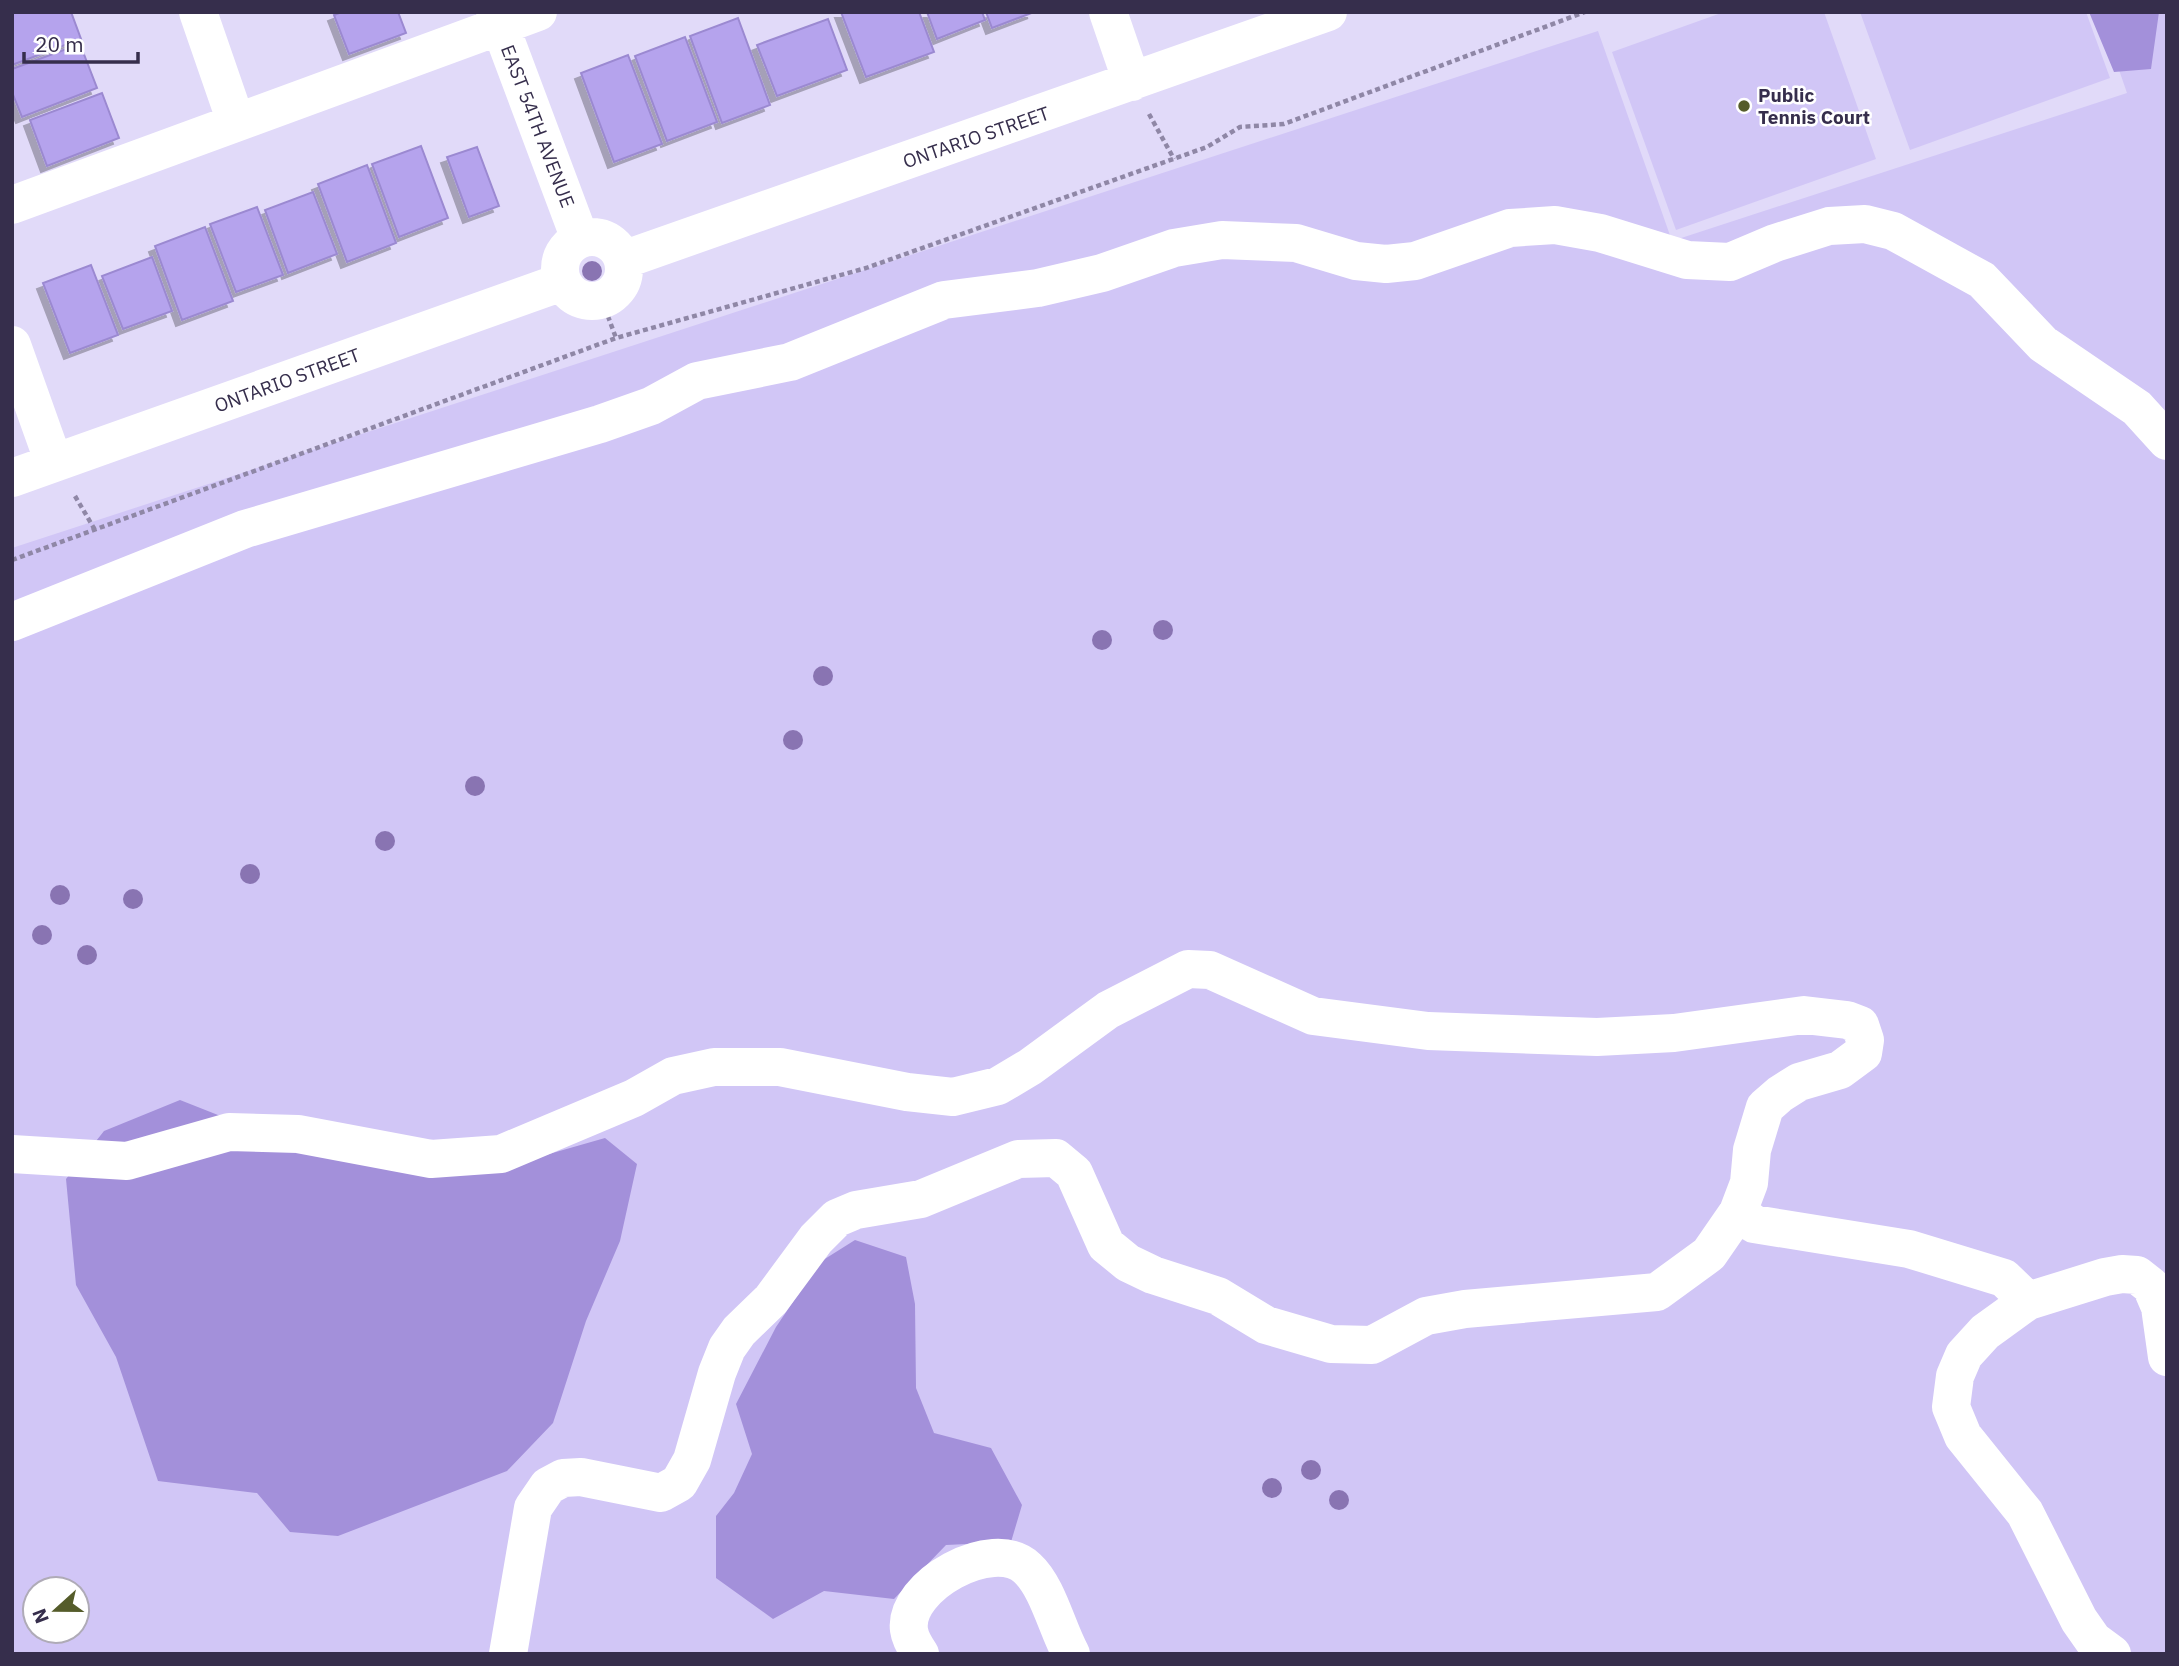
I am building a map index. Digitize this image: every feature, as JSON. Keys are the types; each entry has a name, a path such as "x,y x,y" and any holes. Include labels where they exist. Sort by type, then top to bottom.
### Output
{"street":[{"path":"198,12 236,122"},
{"path":"12,205 236,122 498,20 538,12"},
{"path":"1108,12 1132,82"},
{"name":"ONTARIO STREET","path":"623,260 1328,12"},
{"name":"EAST 54TH AVENUE","path":"498,20 580,239"},
{"path":"12,622 245,529 600,424 651,406 697,381 790,362 944,300 1038,288 1102,273 1174,248 1222,240 1296,243 1356,261 1386,264 1415,261 1510,228 1555,225 1600,233 1687,260 1730,262 1775,243 1829,226 1865,224 1893,231 1982,280 2043,344 2137,408 2167,441"},
{"path":"593,237 606,240 617,248 623,260 625,272 621,284 614,294 602,300 590,302 579,299 569,292 562,282 562,257 569,246 580,239 593,237"},
{"name":"ONTARIO STREET","path":"12,478 562,282"},
{"path":"12,345 54,463"},
{"path":"12,1154 127,1161 229,1132 298,1134 430,1159 501,1154 634,1098 673,1076 714,1067 779,1067 907,1092 954,1097 998,1086 1030,1067 1108,1010 1188,969 1210,970 1313,1016 1428,1031 1597,1037 1674,1033 1804,1015 1847,1020 1860,1025 1865,1040 1863,1053 1851,1065 1800,1082 1765,1107 1752,1150 1749,1183 1738,1212 1709,1254 1657,1292 1465,1309 1426,1316 1371,1345 1331,1344 1266,1325 1218,1296 1153,1275 1128,1263 1106,1244 1074,1172 1056,1158 1018,1159 921,1199 856,1210 837,1218 816,1239 771,1300 739,1331 727,1348 692,1460 679,1483 661,1493 581,1477 563,1478 548,1486 533,1508 508,1654"},
{"path":"1738,1212 1754,1224 1909,1249 1992,1274 2004,1278 2028,1301"},
{"path":"2112,1654 2093,1640 2079,1620 2025,1513 1963,1436 1951,1407 1955,1376 1964,1355 1985,1332 2028,1301 2122,1274 2137,1275 2151,1286 2160,1307 2167,1357"},
{"path":"920,1654 908,1629 912,1613 921,1597 953,1569 993,1558 1009,1559 1026,1566 1038,1581 1071,1654"}],"path":[{"path":"12,560 616,338 866,268 1207,147 1240,127 1284,124 1585,12"},
{"path":"1132,82 1174,159"},
{"path":"602,300 616,338"}],"shaded area":[{"name":"Public Tennis Court","path":"1724,12 1824,12 1876,159 1676,230 1612,52"},
{"name":"Public Tennis Court","path":"1860,12 2086,12 2110,78 1910,150"},
{"path":"2089,12 2159,12 2151,69 2114,72"},
{"path":"2099,12 2167,12 2167,1654 12,1654 12,548 1598,31 1672,241 2127,93"},
{"path":"180,1100 304,1149 497,1169 605,1138 637,1164 620,1241 586,1321 553,1423 507,1471 338,1536 290,1532 257,1493 158,1481 116,1357 76,1285 66,1179 104,1131"},
{"path":"855,1240 906,1257 915,1304 916,1388 934,1433 991,1448 1022,1505 1011,1542 946,1545 894,1599 824,1591 773,1619 716,1578 716,1516 734,1493 752,1454 736,1404 776,1327 820,1262"}],"building":[{"path":"12,12 71,12 81,39 12,65"},
{"path":"342,12 398,12 406,33 349,54 334,15"},
{"path":"841,12 919,12 934,52 866,77"},
{"path":"927,12 982,12 985,20 937,39"},
{"path":"986,12 1034,12 992,28"},
{"path":"738,18 770,105 722,123 690,36"},
{"path":"828,19 847,70 777,96 757,45"},
{"path":"685,37 717,122 667,141 635,56"},
{"path":"80,44 97,88 22,117 12,92 12,69"},
{"path":"628,55 662,144 614,162 581,73"},
{"path":"102,93 119,138 47,166 30,120"},
{"path":"421,146 448,218 399,237 372,164"},
{"path":"477,147 499,206 469,217 447,157"},
{"path":"367,165 396,243 347,262 318,184"},
{"path":"313,192 337,254 288,273 265,210"},
{"path":"257,207 283,275 236,292 210,224"},
{"path":"205,227 233,301 182,320 155,246"},
{"path":"152,257 172,311 123,329 102,276"},
{"path":"91,265 118,335 70,353 43,283"}],"place":[{"name":"Public Tennis Court","path":"1744,106"}]}
